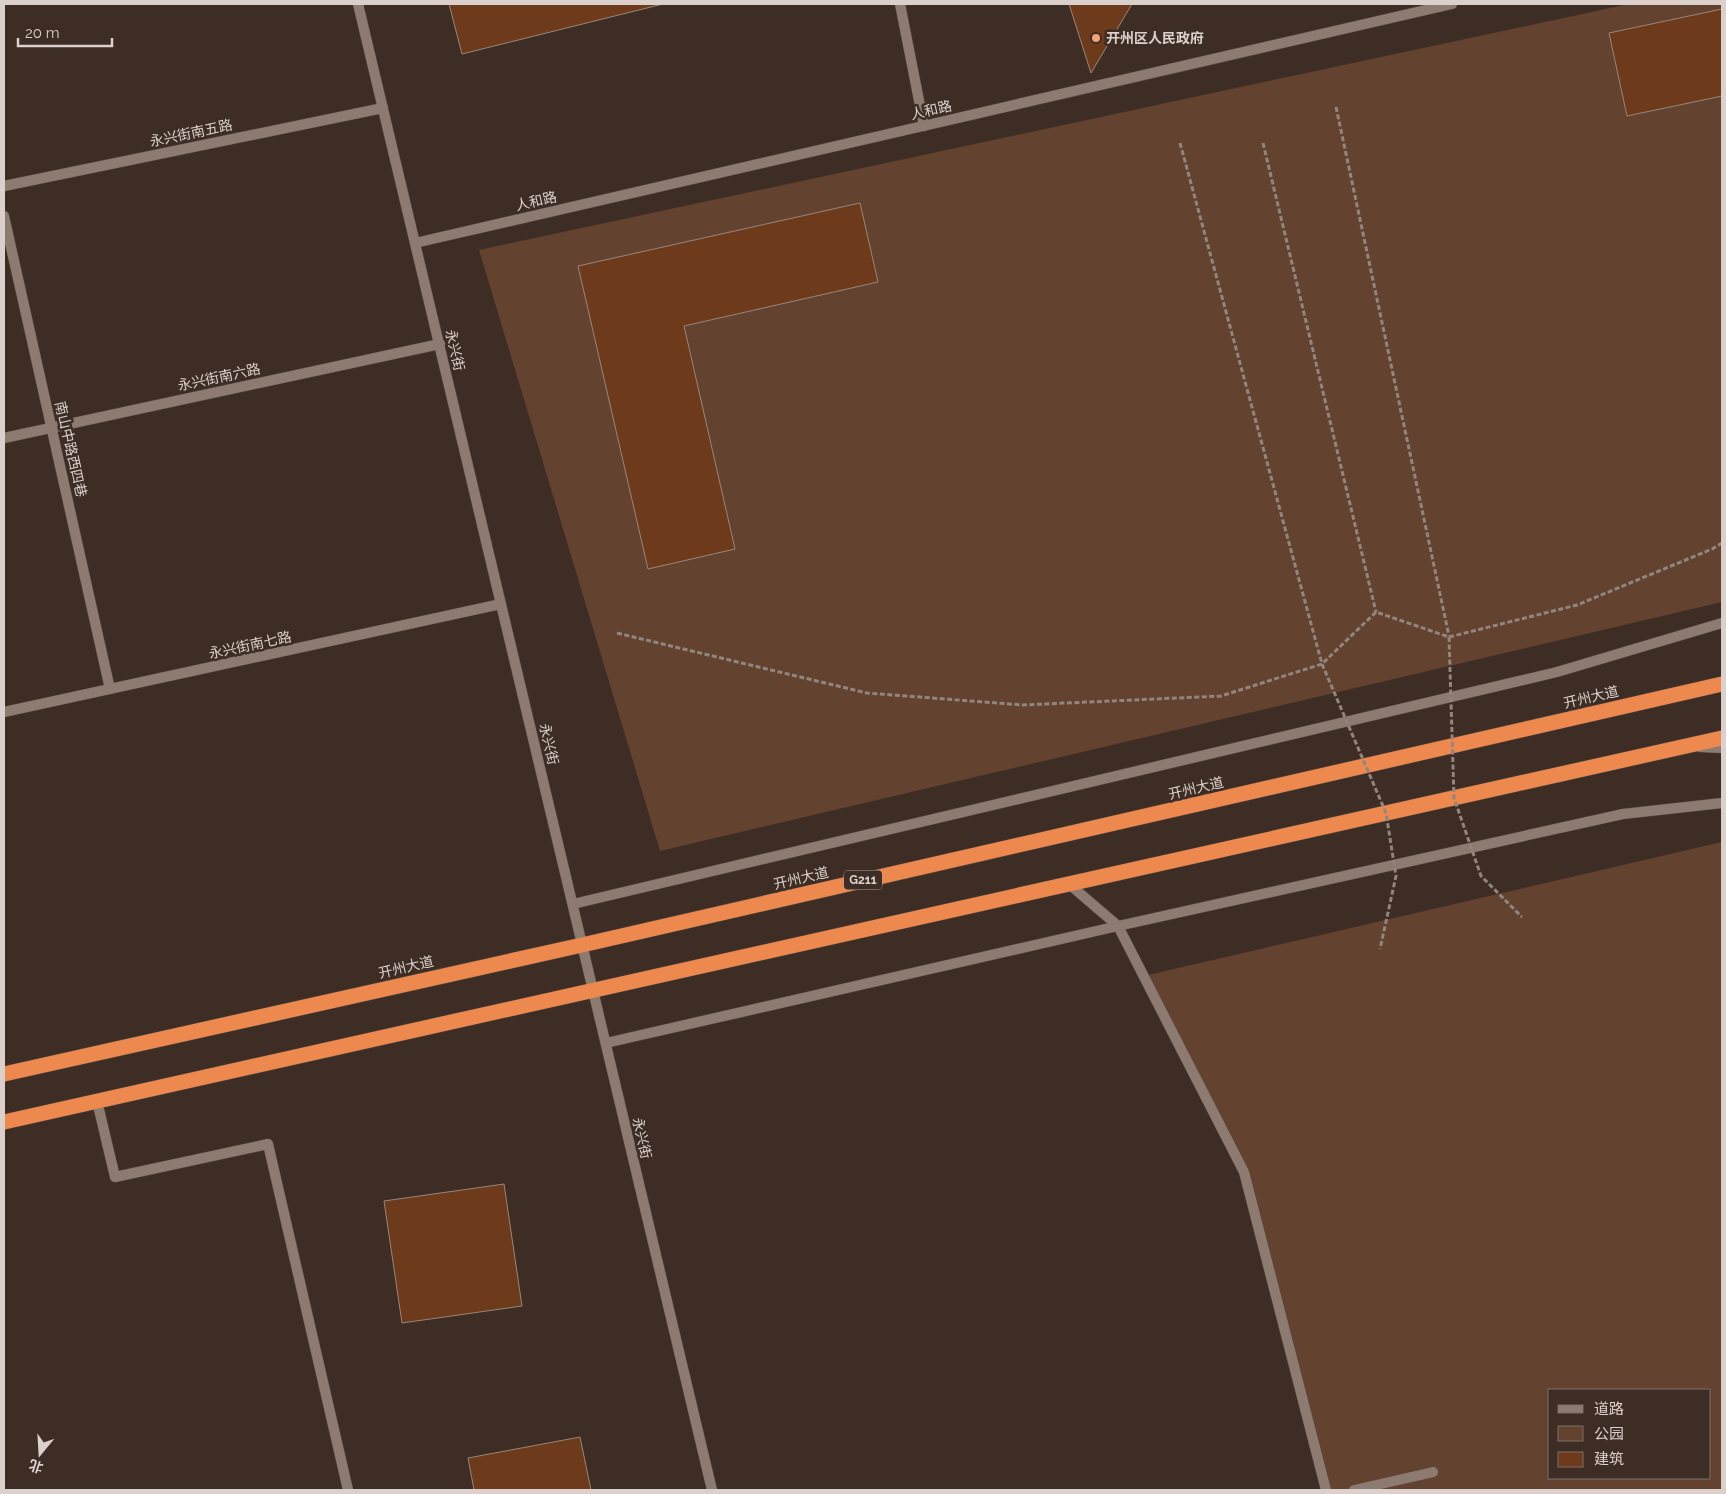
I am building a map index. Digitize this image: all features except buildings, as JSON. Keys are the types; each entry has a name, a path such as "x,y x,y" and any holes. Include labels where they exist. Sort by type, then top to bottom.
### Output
{"highway":[{"name":"开州大道","path":"4,1074 1722,684"},
{"path":"4,1122 1722,738"}],"street":[{"name":"永兴街","path":"358,4 712,1490"},
{"path":"900,4 924,126"},
{"name":"人和路","path":"415,243 1452,4"},
{"name":"永兴街南五路","path":"4,186 383,108"},
{"name":"南山中路西四巷","path":"4,216 110,689"},
{"name":"永兴街南六路","path":"4,438 52,426 440,344"},
{"name":"永兴街南七路","path":"4,712 501,604"},
{"path":"573,904 1547,674 1722,623"},
{"path":"1684,747 1722,748"},
{"path":"606,1043 1118,926 1623,814 1722,803"},
{"path":"1069,884 1118,926 1244,1172 1326,1490"},
{"path":"97,1101 115,1177 268,1144 348,1490"},
{"path":"1354,1490 1433,1472"}],"path":[{"path":"1336,106 1449,637 1454,798 1481,876 1522,917"},
{"path":"1180,143 1322,664 1386,813 1396,876 1380,950"},
{"path":"1263,143 1376,612"},
{"path":"1376,612 1449,637 1577,605 1712,549 1722,543"},
{"path":"618,633 867,693 1023,705 1220,696 1322,664 1376,612"}],"green space":[{"path":"1629,4 1722,4 1722,602 660,851 479,250"},
{"path":"1722,842 1722,1490 1326,1490 1244,1172 1144,976"}],"place":[{"name":"开州区人民政府","path":"1096,38"}]}
